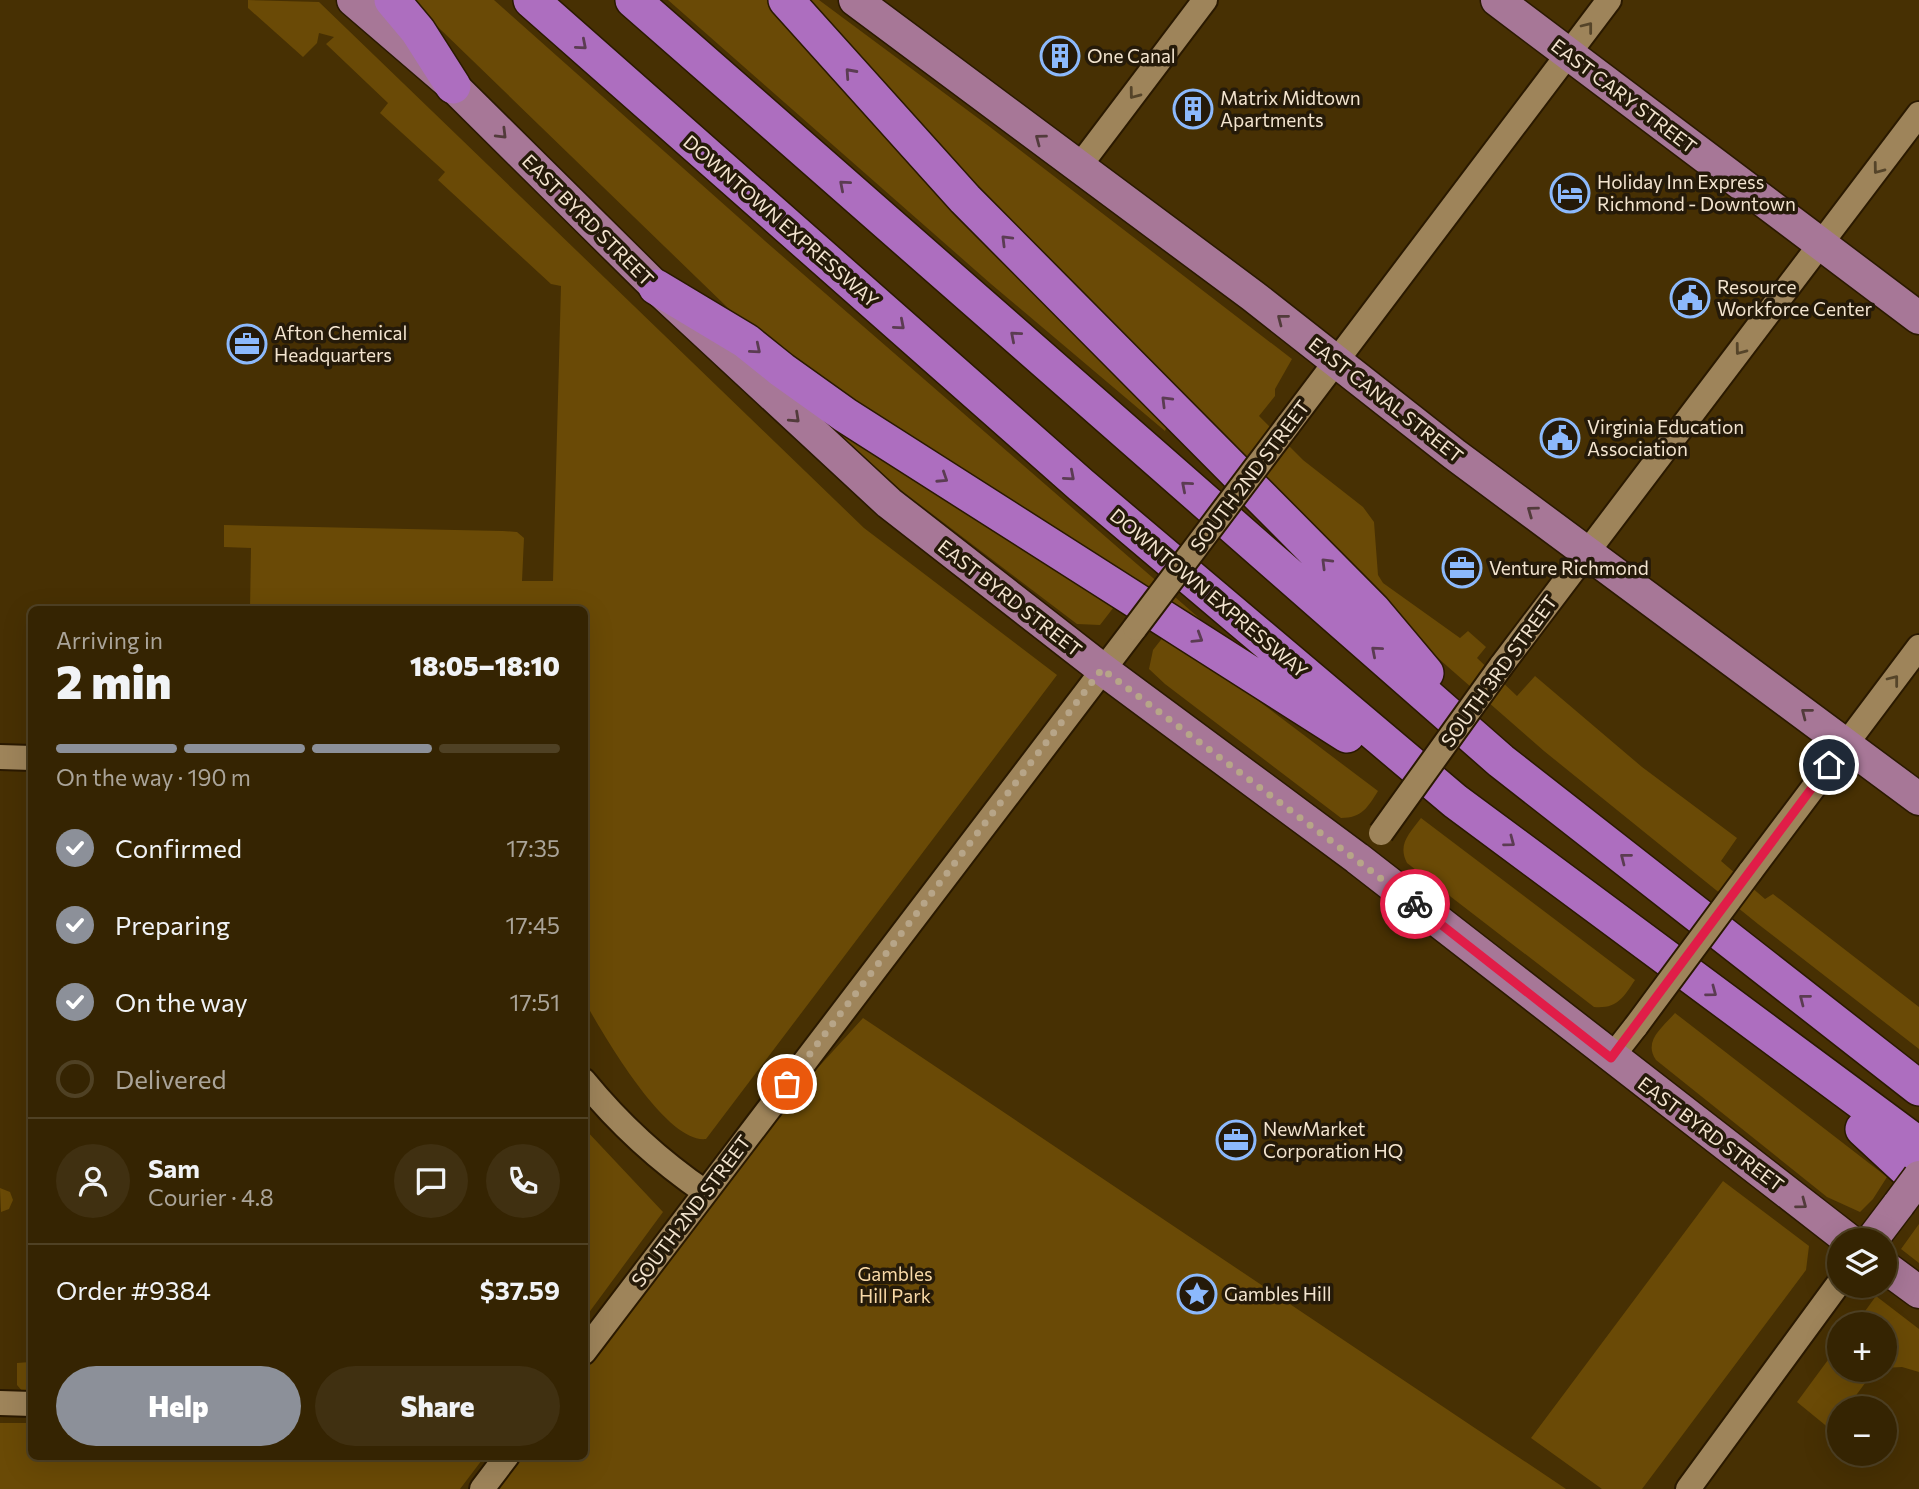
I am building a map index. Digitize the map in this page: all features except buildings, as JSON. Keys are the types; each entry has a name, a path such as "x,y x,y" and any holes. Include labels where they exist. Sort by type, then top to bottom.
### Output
{"highway":[{"path":"392,0 418,31 453,86"},
{"name":"DOWNTOWN EXPRESSWAY","path":"531,0 1081,485 1455,801 1919,1145"},
{"path":"633,0 1501,761 1919,1088"},
{"path":"786,0 965,199 1373,610 1501,761"},
{"path":"656,288 747,341 782,370 856,422 1260,677 1383,760 1455,801"},
{"path":"1857,1041 1919,1075"},
{"path":"1796,1054 1821,1095 1886,1148 1912,1187"}],"main road":[{"name":"EAST BYRD STREET","path":"353,0 453,86 656,288 889,503 1102,669 1357,858 1833,1228"},
{"name":"EAST CANAL STREET","path":"855,0 1460,458 1919,799"},
{"name":"EAST CARY STREET","path":"1497,0 1919,318"},
{"path":"1881,1228 1912,1187"},
{"path":"1897,1276 1919,1292"}],"street":[{"path":"1078,168 1205,0"},
{"name":"SOUTH 2ND STREET","path":"588,1347 1609,0"},
{"name":"SOUTH 3RD STREET","path":"1357,858 1381,832 1501,666 1919,114"},
{"path":"1611,1058 1919,647"},
{"path":"0,757 28,758"},
{"path":"588,1087 618,1123 666,1165 705,1192"},
{"path":"1688,1489 1828,1298"},
{"path":"0,1403 28,1404"},
{"path":"482,1489 504,1460"}],"green space":[{"path":"248,0 319,2 864,528 1057,675 706,1139 690,1136 655,1106 621,1061 588,1007 588,606 250,606 251,548 224,547 224,525 517,532 524,538 522,581 553,581 561,286 551,284 438,180 445,172 380,113 388,103 326,44 334,37 319,33 317,43 303,57 248,8"},
{"path":"410,0 494,0 765,241 1244,657 785,357 728,308"},
{"path":"668,0 771,0 1168,423 1165,431 991,284"},
{"path":"801,0 819,0 990,127 1292,359 1275,389 1275,396 1259,416 1303,460 1363,507 1374,522 1378,575 1383,583 1460,638 1468,631 1486,647 1477,658 1517,696 1535,676 1642,767 1737,838 1721,861 1765,899 1773,894 1919,1007 1919,1049 1758,924 1544,751 1431,652 1336,550 963,178"},
{"path":"807,405 1117,603 1100,625 1077,624 902,491"},
{"path":"1167,632 1378,791 1367,807 1359,814 1341,818 1165,684 1149,669 1153,650"},
{"path":"1421,818 1635,980 1623,997 1614,1004 1594,1007 1407,863 1404,844"},
{"path":"1675,1013 1887,1177 1873,1199 1860,1212 1827,1197 1656,1060 1653,1041"},
{"name":"Gambles Hill Park","path":"863,1018 1566,1489 482,1489 504,1460 588,1460 588,1348 705,1192"},
{"path":"588,1132 663,1212 588,1314"},
{"path":"1723,1181 1809,1246 1806,1270 1642,1489 1602,1489 1531,1438"},
{"path":"0,1188 10,1192 13,1200 9,1209 1,1212"},
{"path":"1919,1224 1919,1263 1901,1249"},
{"path":"1875,1298 1879,1298 1897,1312 1864,1312"},
{"path":"1897,1312 1919,1329 1919,1372 1897,1367"},
{"path":"1827,1361 1827,1382 1866,1382 1856,1396 1827,1396 1827,1427 1797,1402"},
{"path":"28,1362 28,1392 23,1392 17,1385 17,1363"},
{"path":"0,1423 28,1423 28,1460 482,1460 460,1489 0,1489"}],"way so far":[{"path":"787,1084 1102,669 1415,904"}],"place":[{"name":"One Canal","path":"1060,56"},
{"name":"Matrix Midtown Apartments","path":"1193,109"},
{"name":"Holiday Inn Express Richmond - Downtown","path":"1570,193"},
{"name":"Resource Workforce Center","path":"1690,298"},
{"name":"Afton Chemical Headquarters","path":"247,344"},
{"name":"Virginia Education Association","path":"1560,438"},
{"name":"Venture Richmond","path":"1462,568"},
{"name":"NewMarket Corporation HQ","path":"1236,1140"},
{"name":"Gambles Hill","path":"1197,1294"}],"route":[{"path":"1415,904 1611,1058 1829,765"}]}
